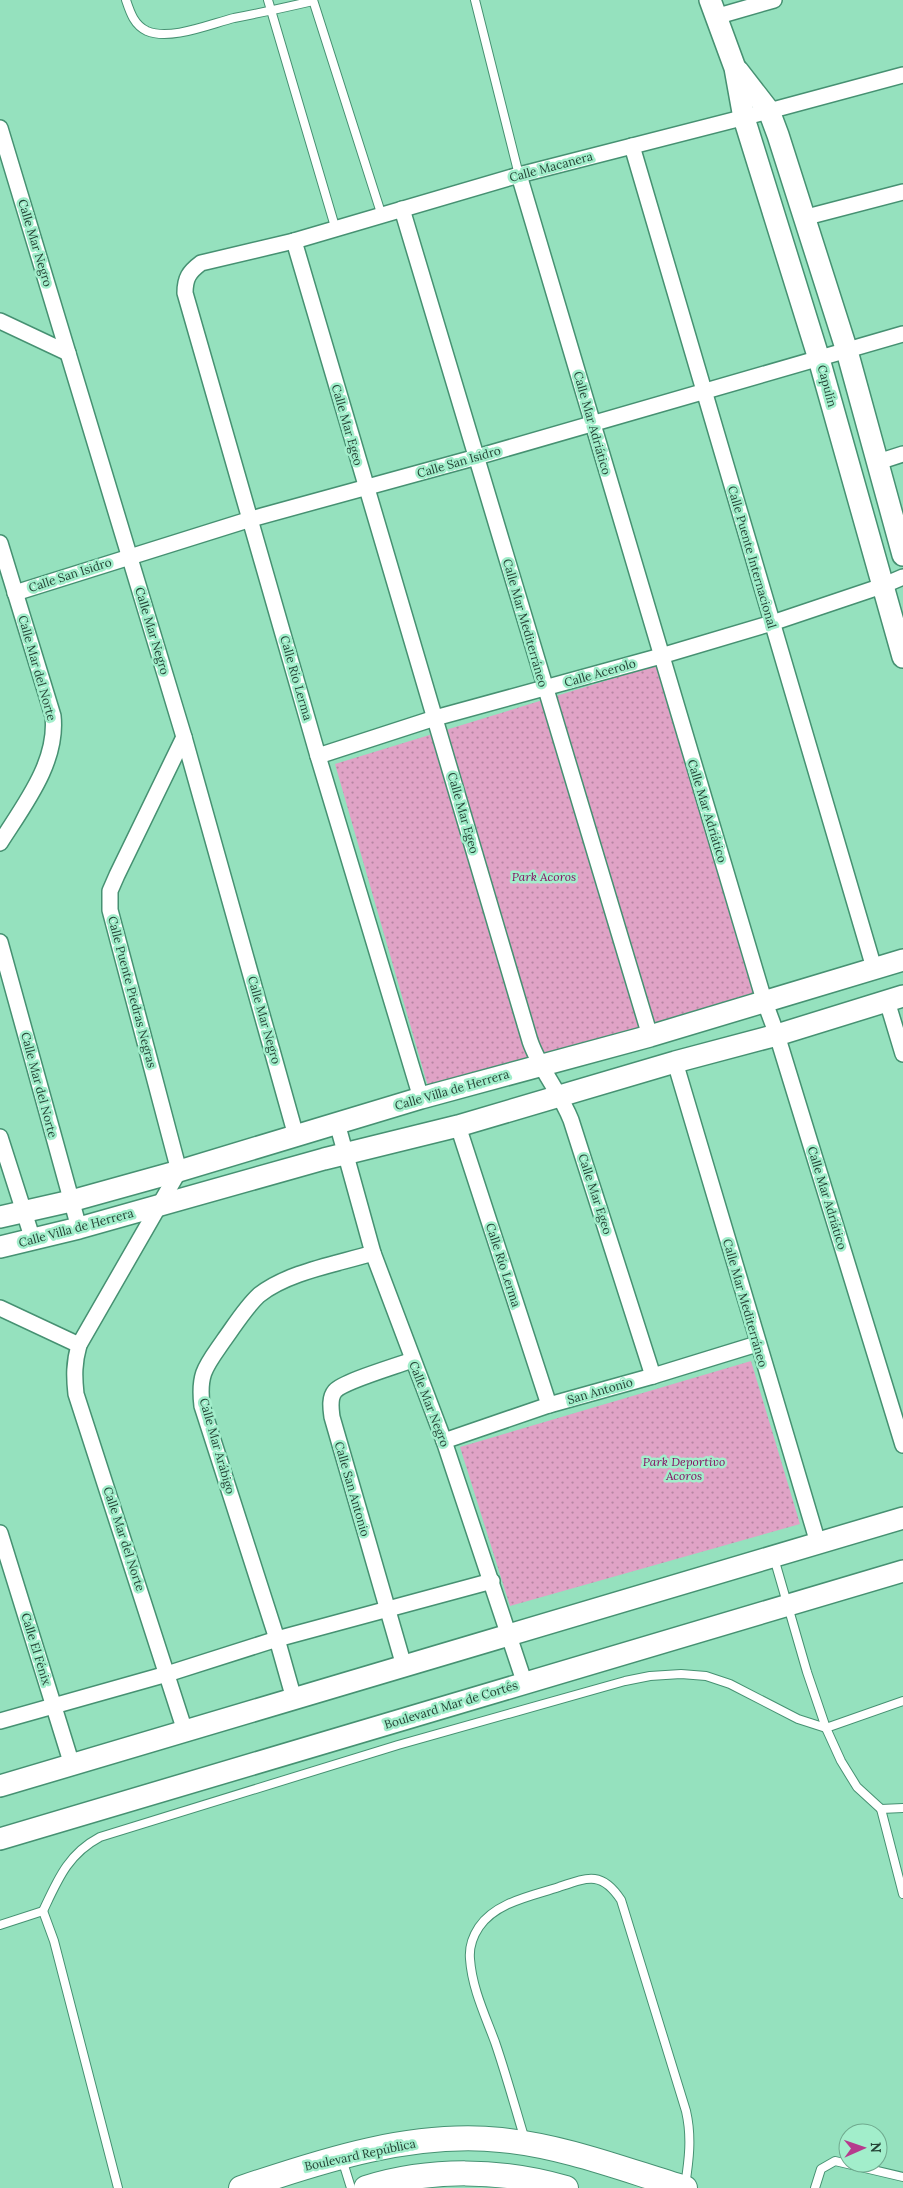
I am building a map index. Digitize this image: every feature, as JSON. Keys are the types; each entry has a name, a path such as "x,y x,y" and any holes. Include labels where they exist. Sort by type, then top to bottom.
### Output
{"main road":[{"name":"Boulevard República","path":"241,2188 341,2157 399,2144 450,2139 502,2140 527,2144 586,2157 685,2188"},
{"path":"366,2188 385,2182 449,2174 512,2176 566,2188"}],"street":[{"path":"774,0 713,8 735,68 769,111 848,351 903,555"},
{"name":"Capulín","path":"735,68 744,118 819,359 903,657"},
{"name":"Calle Macanera","path":"200,263 336,230 518,175 744,118 903,75"},
{"name":"Calle Mar Negro","path":"0,128 184,737 296,1136"},
{"name":"Calle Puente Internacional","path":"632,146 874,968"},
{"name":"Calle Mar Adriático","path":"518,175 764,1000 777,1035 903,1445"},
{"path":"803,218 903,192"},
{"name":"Calle Mar Mediterráneo","path":"402,209 477,457 544,689 650,1036"},
{"name":"Calle Mar Egeo","path":"294,241 365,488 530,1041 539,1065 560,1097 571,1120 653,1376"},
{"name":"Calle Río Lerma","path":"200,263 190,271 185,281 185,293 318,756 421,1098"},
{"path":"0,321 68,353"},
{"name":"Calle San Isidro","path":"15,593 250,519 477,457 703,390 848,351 903,334"},
{"path":"878,462 903,454"},
{"name":"Calle Mar del Norte","path":"0,543 53,716 55,733 52,750 41,773 0,843"},
{"name":"Calle Acerolo","path":"318,756 435,718 544,689 772,623 882,586 903,577"},
{"name":"Calle Puente Piedras Negras","path":"180,1171 110,910 110,892 184,737"},
{"name":"Calle Mar del Norte","path":"0,942 79,1228"},
{"name":"Calle Villa de Herrera","path":"0,1217 71,1201 180,1171 421,1098 650,1036 764,1000 903,960"},
{"path":"895,999 903,1054"},
{"name":"Calle Villa de Herrera","path":"0,1247 79,1228 346,1154 458,1126 675,1062 777,1035 895,999"},
{"name":"Calle Mar Mediterráneo","path":"675,1062 757,1344 818,1543"},
{"name":"Calle Mar Negro","path":"337,1123 373,1253 444,1441 492,1580 525,1684"},
{"name":"Calle Río Lerma","path":"458,1126 549,1405"},
{"path":"0,1137 33,1240"},
{"name":"Calle Mar del Norte","path":"180,1171 79,1345 74,1361 73,1375 76,1394 168,1674 184,1731"},
{"name":"Calle Mar Arábigo","path":"294,1699 277,1639 202,1406 201,1379 207,1365 246,1308 276,1284 373,1253"},
{"path":"0,1308 79,1345"},
{"name":"San Antonio","path":"444,1441 549,1405 757,1344"},
{"name":"Calle San Antonio","path":"404,1666 332,1417 330,1400 335,1390 347,1384 412,1360"},
{"path":"0,1786 903,1518"},
{"name":"Calle El Fénix","path":"0,1533 72,1765"},
{"name":"Boulevard Mar de Cortés","path":"0,1840 903,1571"},
{"path":"0,1721 168,1674 277,1639 492,1580"}],"lane":[{"path":"126,0 130,14 138,26 148,32 160,34 179,32 313,0 382,216"},
{"path":"268,0 336,230"},
{"path":"475,0 518,175"},
{"path":"773,1556 826,1728 841,1761 857,1786 881,1809 903,1894"},
{"path":"0,1925 43,1911 62,1872 73,1857 85,1845 100,1837 388,1748 625,1681 650,1676 681,1674 706,1676 730,1684 798,1719 826,1728 903,1700"},
{"path":"881,1809 903,1808"},
{"path":"527,2144 496,2044 472,1980 471,1942 479,1927 488,1917 507,1904 583,1879 600,1880 612,1886 621,1900 686,2111 690,2128 690,2146 685,2188"},
{"path":"43,1911 54,1941 118,2188"},
{"path":"341,2157 351,2188"},
{"path":"815,2188 822,2169 835,2161 903,2177"}],"green space":[{"name":"Park Acoros","path":"660,664 752,981 754,996 429,1090 335,764"},
{"name":"Park Deportivo Acoros","path":"751,1361 800,1524 510,1606 460,1447"}]}
